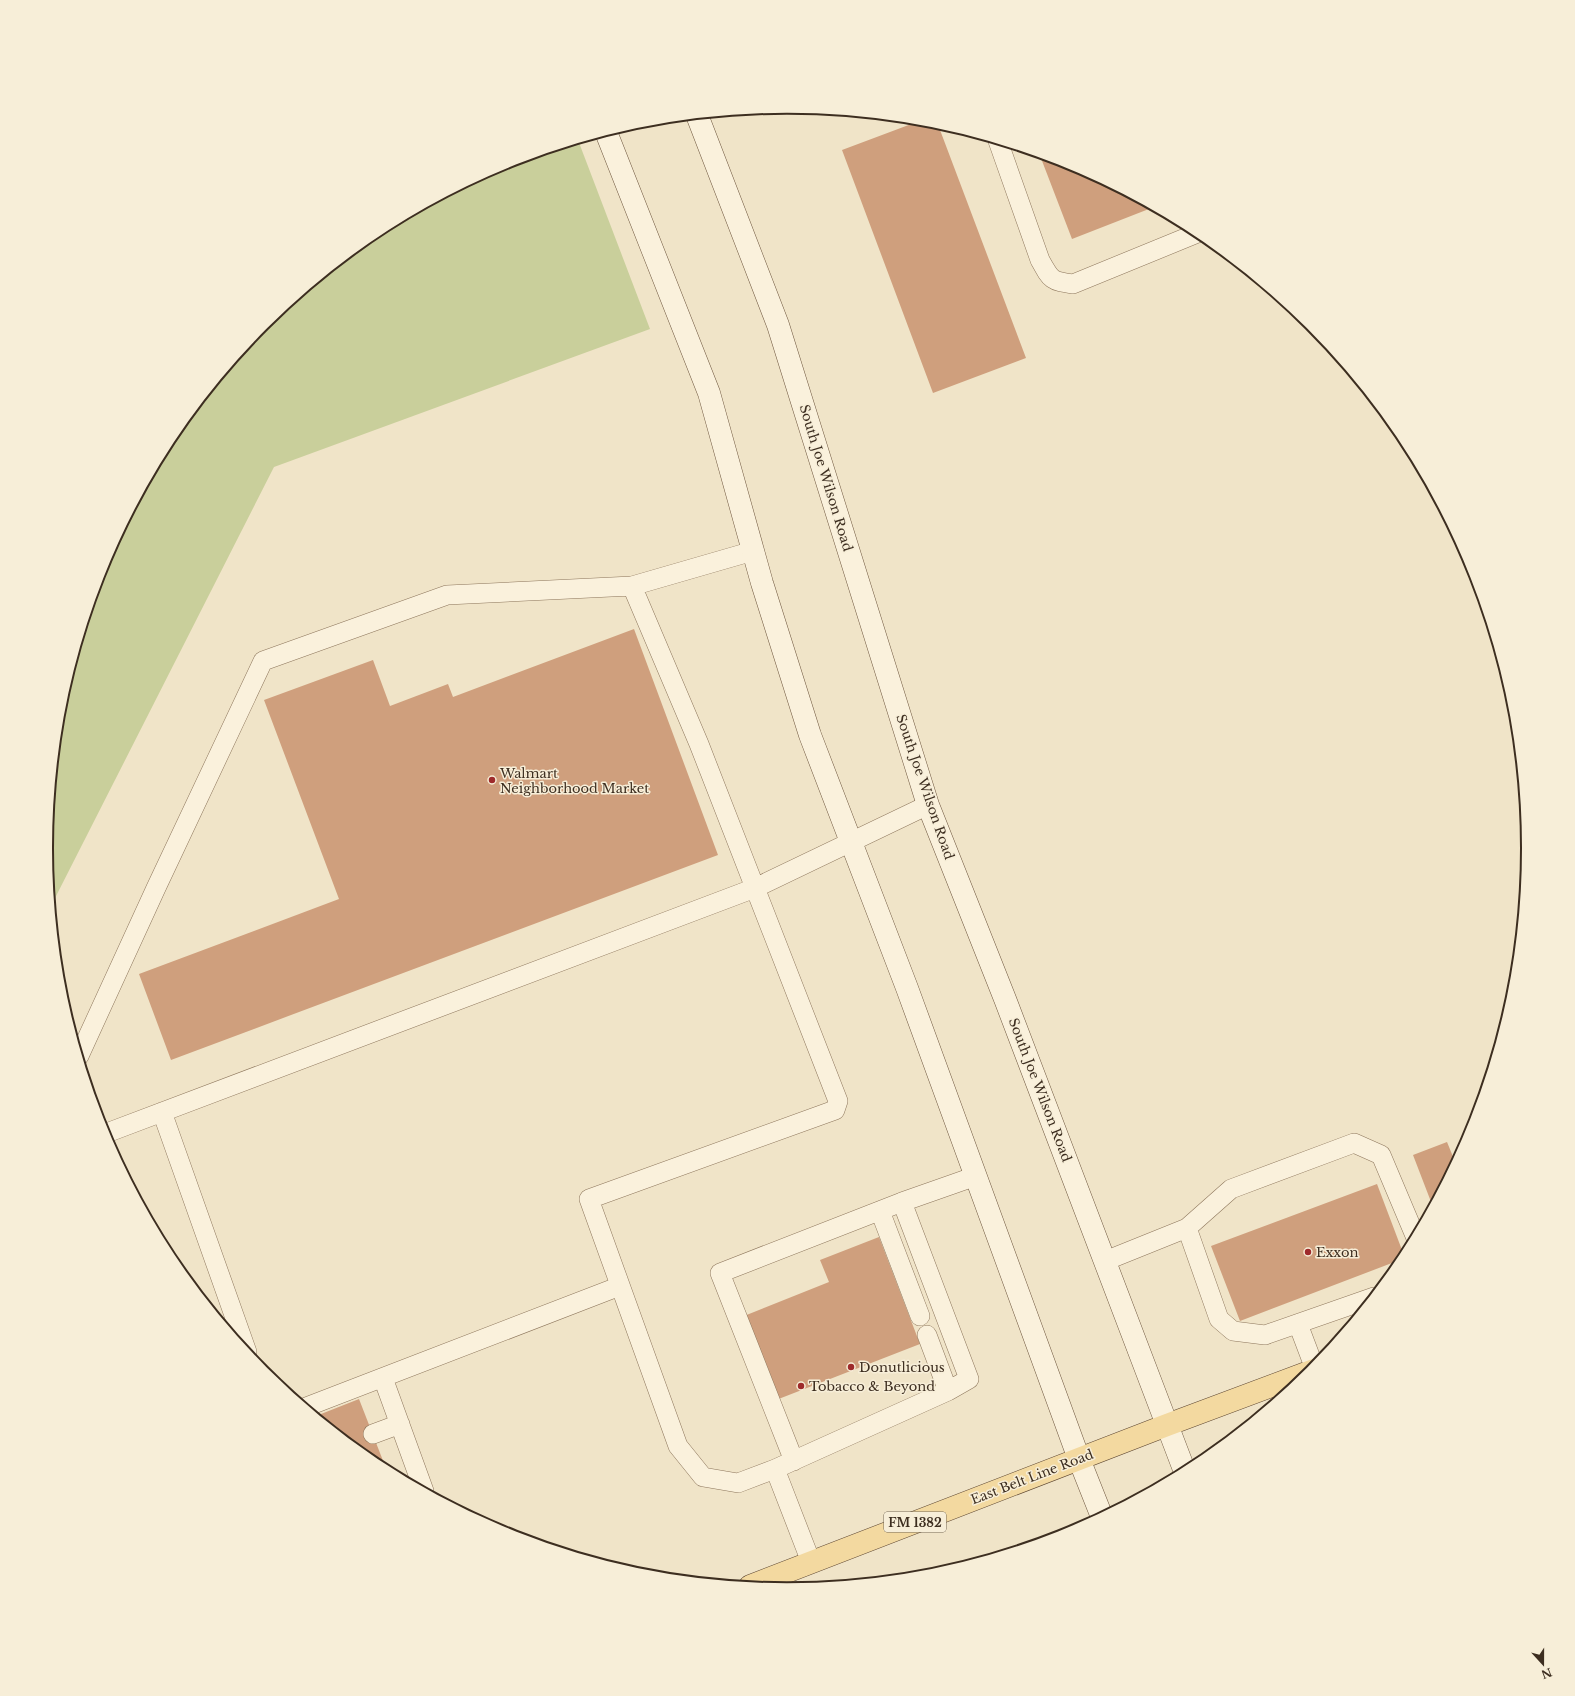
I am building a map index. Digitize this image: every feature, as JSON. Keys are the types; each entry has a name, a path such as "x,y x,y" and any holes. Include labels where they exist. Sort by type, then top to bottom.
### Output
{"main road":[{"name":"South Joe Wilson Road","path":"699,119 778,325 928,805 1005,999 1183,1467"},
{"path":"608,136 709,393 753,551 810,735 907,988 1079,1459 1100,1512"},
{"name":"East Belt Line Road","path":"762,1581 1299,1375"}],"lane":[{"path":"999,145 1040,260 1047,273 1056,281 1073,284 1193,235"},
{"path":"82,1050 263,661 447,595 632,586 753,551"},
{"path":"632,586 699,744 838,1101 835,1110 589,1199 678,1446 703,1477 738,1483 794,1461 948,1391 969,1379 902,1202"},
{"path":"110,1132 755,888 928,805"},
{"path":"162,1112 243,1340"},
{"path":"1105,1261 1188,1228 1231,1189 1354,1143 1381,1155 1413,1232"},
{"path":"794,1461 720,1273 902,1202 976,1176"},
{"path":"880,1211 920,1316"},
{"path":"1188,1228 1219,1319 1233,1331 1265,1335 1366,1300"},
{"path":"310,1406 620,1286"},
{"path":"1298,1324 1312,1362"},
{"path":"927,1335 948,1391"},
{"path":"383,1378 400,1424 416,1481"},
{"path":"372,1434 400,1424"},
{"path":"775,1469 811,1562"}],"green space":[{"path":"580,144 650,329 274,467 55,898 53,848 59,752 67,705 78,658 92,612 109,567 129,523 151,481 177,440 205,401 235,364 268,329 303,296 340,265 379,237 420,212 463,189 506,169 551,152"}],"building":[{"path":"910,124 940,130 1026,358 933,393 842,150"},
{"path":"1041,158 1069,169 1112,189 1149,209 1072,239"},
{"name":"Walmart Neighborhood Market","path":"634,629 718,855 171,1060 139,974 339,899 264,700 373,660 390,706 448,684 453,697"},
{"path":"1447,1142 1453,1157 1431,1202 1413,1155"},
{"name":"Exxon","path":"1377,1184 1402,1250 1393,1262 1240,1321 1211,1246"},
{"path":"879,1237 920,1344 776,1400 744,1316 829,1282 820,1260"},
{"path":"359,1399 383,1462 340,1431 320,1414"}],"place":[{"name":"Walmart Neighborhood Market","path":"492,780"},
{"name":"Exxon","path":"1308,1252"},
{"name":"Donutlicious","path":"851,1367"},
{"name":"Tobacco & Beyond","path":"801,1386"}]}
